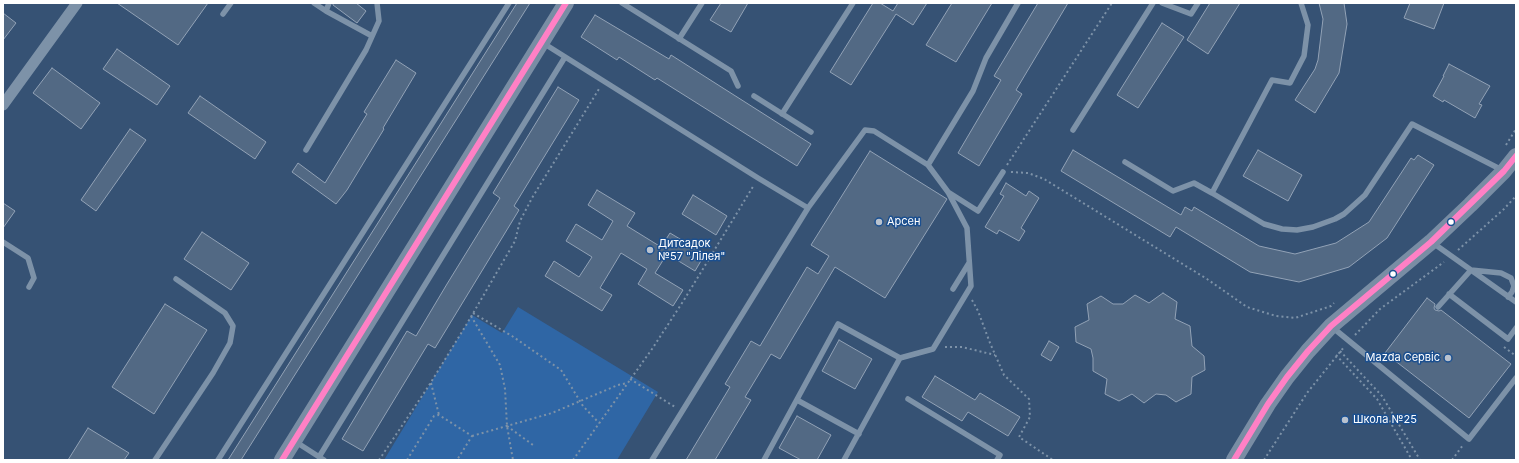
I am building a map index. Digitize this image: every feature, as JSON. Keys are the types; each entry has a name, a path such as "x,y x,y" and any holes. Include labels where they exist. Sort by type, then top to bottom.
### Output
{"street":[{"path":"3,105 77,3"},
{"path":"282,460 566,3"},
{"path":"1234,460 1268,404 1308,351 1332,326 1431,242 1504,171 1510,151"}],"lane":[{"path":"223,14 231,3"},
{"path":"314,3 372,36"},
{"path":"326,11 330,3"},
{"path":"306,150 366,50 378,21 377,3"},
{"path":"218,460 509,3"},
{"path":"622,3 731,71 738,86"},
{"path":"680,39 702,3"},
{"path":"782,114 853,3"},
{"path":"928,165 973,91 986,58 1018,3"},
{"path":"1073,130 1153,3"},
{"path":"1162,3 1191,14 1198,3"},
{"path":"1212,193 1272,80 1290,83 1304,56 1308,25 1301,3"},
{"path":"541,42 808,208"},
{"path":"294,440 321,458 565,57"},
{"path":"754,96 811,132"},
{"path":"1125,162 1173,191 1194,183 1264,224 1282,229 1297,230 1313,227 1340,216 1365,195 1412,124 1504,171"},
{"path":"652,460 808,208 865,130 874,131 928,165 948,192 967,228 972,286 933,349 900,358 838,324 764,460"},
{"path":"948,192 978,211 1003,172"},
{"path":"3,242 28,258 34,278 29,287"},
{"path":"1431,242 1516,302"},
{"path":"954,289 970,262"},
{"path":"1438,307 1471,270"},
{"path":"1471,270 1501,273 1511,278 1514,286 1508,297"},
{"path":"155,460 213,373 230,343 233,326 225,313 176,279"},
{"path":"1449,294 1508,338 1516,328"},
{"path":"1332,326 1469,439 1516,378"},
{"path":"844,460 900,358"},
{"path":"908,399 1000,454 997,460"},
{"path":"797,400 859,434"}],"path":[{"path":"1003,172 1112,3"},
{"path":"379,460 430,383 472,314 515,241 520,221 532,198 603,81"},
{"path":"1510,151 1516,129"},
{"path":"1003,172 1028,173 1044,179 1207,279 1247,307 1276,316 1295,318 1331,306 1337,301"},
{"path":"573,460 652,349 684,300 758,178"},
{"path":"1264,460 1307,393 1336,355 1380,309 1451,256 1504,209 1516,196"},
{"path":"968,292 978,311 1004,375 1029,399 1030,416 1019,437 1053,460"},
{"path":"472,314 512,336 561,370 580,402 599,423"},
{"path":"472,314 500,365 505,389 507,426 513,460"},
{"path":"936,345 946,347 962,347 995,355"},
{"path":"1340,351 1382,396 1420,460"},
{"path":"1336,355 1377,399 1412,460"},
{"path":"630,379 682,411"},
{"path":"430,383 439,415 472,436"},
{"path":"457,460 472,436 552,413 618,385 627,383"},
{"path":"407,460 434,416 439,415"},
{"path":"507,426 533,444"},
{"path":"1452,460 1469,439"}],"shaded area":[{"path":"518,307 658,392 617,460 384,460 472,315 502,333"}],"building":[{"path":"117,3 208,3 178,45"},
{"path":"333,3 356,3 366,11 357,23 333,5"},
{"path":"517,3 530,3 241,460 228,460"},
{"path":"721,3 748,3 731,32 710,20"},
{"path":"873,3 880,3 893,11 898,3 927,3 913,25 896,14 851,85 830,72"},
{"path":"952,3 992,3 956,62 926,45"},
{"path":"1038,3 1068,3 1016,90 1022,94 979,166 958,153 1001,80 994,76"},
{"path":"1210,3 1240,3 1208,54 1187,40"},
{"path":"1319,3 1344,3 1347,24 1339,73 1315,113 1295,100 1315,69 1318,60 1323,19"},
{"path":"1410,3 1444,3 1434,29 1404,18"},
{"path":"3,13 16,23 3,40"},
{"path":"595,15 669,59 671,55 811,144 797,166 657,78 655,80 619,57 617,60 581,37"},
{"path":"1162,23 1184,37 1138,108 1117,95"},
{"path":"117,49 170,86 157,105 103,69"},
{"path":"396,60 416,73 347,190 336,204 292,172 298,163 325,183 367,114 364,112"},
{"path":"1449,64 1490,86 1479,104 1482,105 1475,118 1444,100 1443,102 1433,96"},
{"path":"52,68 100,103 81,129 33,93"},
{"path":"558,87 579,100 514,206 519,210 435,348 428,344 363,451 342,439 407,331 416,336 500,198 493,193"},
{"path":"200,96 266,142 255,159 188,113"},
{"path":"130,129 146,140 96,211 81,200"},
{"path":"1073,150 1181,215 1185,207 1192,211 1194,207 1259,246 1295,254 1336,243 1369,222 1411,158 1414,160 1418,155 1434,165 1387,238 1349,267 1299,282 1250,272 1176,227 1170,237 1061,171"},
{"path":"1258,150 1302,175 1288,201 1243,176"},
{"name":"Арсен","path":"870,151 947,199 885,298 835,267 780,359 771,354 745,397 751,400 715,460 686,460 730,387 725,384 751,341 760,346 807,267 818,274 829,256 811,245"},
{"path":"1006,183 1026,196 1029,191 1039,198 1021,228 1025,231 1019,241 999,230 997,234 985,227 1004,196 1000,194"},
{"path":"597,190 635,213 627,226 661,247 670,233 705,254 695,271 667,254 655,273 683,290 673,306 638,284 647,269 621,253 600,288 612,295 602,311 545,276 554,261 579,277 592,257 566,241 576,224 602,240 613,221 588,205"},
{"path":"693,195 727,216 716,235 682,214"},
{"path":"3,203 15,211 3,228"},
{"path":"202,232 249,263 231,290 184,259"},
{"path":"1163,293 1177,302 1175,319 1190,326 1192,346 1204,356 1205,370 1192,377 1191,394 1176,402 1166,395 1156,394 1144,403 1132,394 1119,401 1105,394 1107,379 1093,371 1091,349 1076,342 1075,327 1089,320 1087,304 1101,296 1113,304 1123,304 1135,295 1149,303"},
{"name":"Mazda Сервіс","path":"1427,298 1435,304 1435,310 1441,310 1511,364 1469,418 1385,353"},
{"path":"165,304 207,330 154,414 112,387"},
{"path":"839,340 872,359 855,389 822,371"},
{"path":"1049,341 1059,347 1051,361 1041,355"},
{"path":"935,376 975,400 980,393 1020,417 1008,436 968,412 962,421 922,397"},
{"path":"797,416 831,435 817,460 801,460 779,448"},
{"path":"88,428 129,453 124,460 68,460"}],"transit line":[{"path":"282,460 566,3"},
{"path":"1234,460 1268,404 1287,377 1331,326 1431,242 1504,171 1516,156"}],"place":[{"name":"Арсен","path":"879,222"},
{"name":"Дитсадок №57 \"Лілея\"","path":"650,250"},
{"name":"Mazda Сервіс","path":"1448,358"},
{"name":"Школа №25","path":"1345,420"}]}
